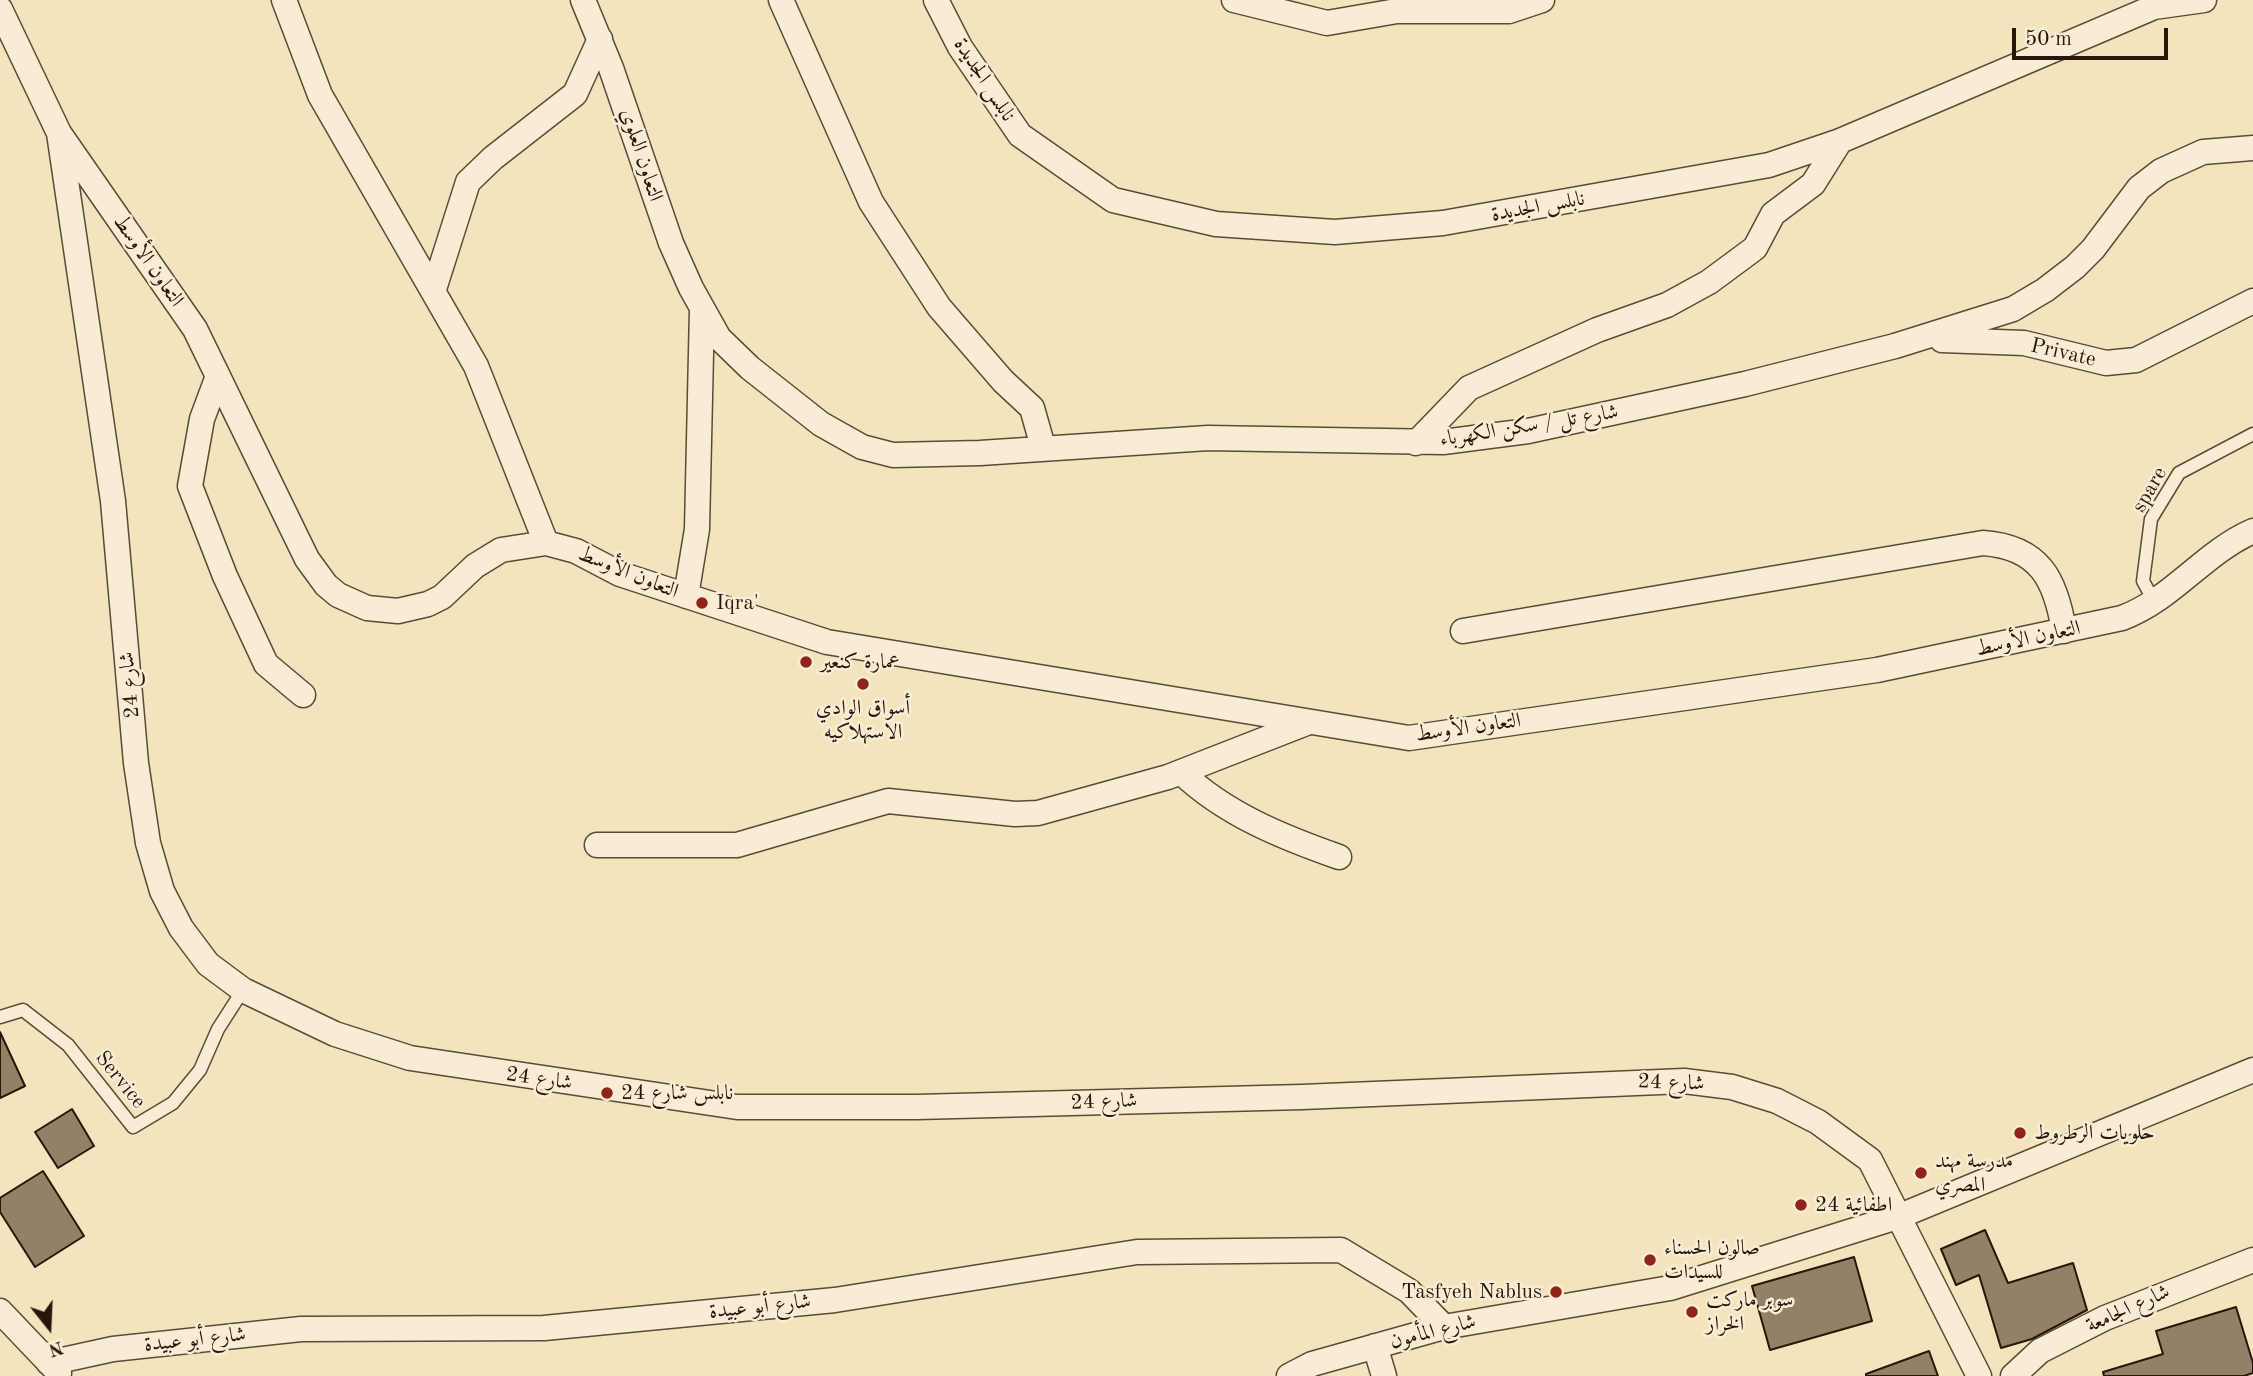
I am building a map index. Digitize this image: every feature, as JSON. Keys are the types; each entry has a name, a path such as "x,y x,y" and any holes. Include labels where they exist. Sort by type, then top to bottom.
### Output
{"street":[{"path":"284,0 320,95 476,366 546,543"},
{"name":"التعاون العلوي","path":"583,0 600,39 671,243 702,309"},
{"path":"781,0 871,202 939,307 1003,381 1031,408 1043,447"},
{"name":"نابلس الجديدة","path":"936,0 960,47 1020,135 1112,200 1216,224 1335,232 1443,223 1769,165 1840,141 2154,8 2204,0"},
{"path":"1234,0 1327,23 1397,11 1509,10 1542,0"},
{"path":"0,9 59,133"},
{"path":"434,289 468,182 493,158 575,94 600,39"},
{"name":"التعاون الأوسط","path":"59,133 195,329 307,559 326,585 352,603 382,611 413,609 442,597 475,566 501,550 546,543 576,551 606,568 827,642 1409,738 1877,670 2122,618 2155,604 2206,559 2253,531"},
{"name":"شارع 24","path":"59,133 113,501 136,763 148,843 162,891 181,929 208,964 243,990 335,1034 410,1058 750,1107 917,1107 1261,1098 1684,1081 1732,1087 1777,1101 1818,1122 1870,1160 1979,1376"},
{"path":"1416,443 1469,388 1586,335 1667,305 1709,282 1755,248 1773,214 1813,184 1840,141"},
{"name":"شارع تل / سكن الكهرباء","path":"702,309 723,343 821,424 862,447 904,455 1248,437 1416,443 1483,438 1573,422 1821,365 1989,318 2035,297 2075,267 2101,239 2139,188 2161,171 2203,152 2253,148"},
{"name":"Private","path":"1942,340 2024,343 2106,363 2136,360 2253,301"},
{"path":"686,596 697,529 702,309"},
{"path":"218,376 202,419 190,486 225,576 266,664 303,695"},
{"path":"1463,631 1983,544 1997,544 2023,553 2044,571 2057,596 2064,631"},
{"path":"597,845 737,845 869,804 888,802 1029,814 1119,793 1311,722"},
{"path":"1181,772 1203,793 1250,820 1290,840 1339,857"},
{"name":"شارع المأمون","path":"1289,1376 1312,1364 1444,1327 1670,1288 1900,1216 2253,1070"},
{"name":"شارع أبو عبيدة","path":"56,1370 113,1349 301,1329 544,1328 835,1300 1137,1252 1341,1250 1409,1291 1444,1327"},
{"name":"شارع الجامعة","path":"2014,1376 2040,1351 2148,1299 2253,1261"},
{"path":"0,1311 56,1370"},
{"path":"1375,1346 1384,1376"},
{"path":"2040,1351 2041,1376"}],"lane":[{"name":"spare","path":"2155,604 2143,581 2151,519 2179,473 2253,434"},
{"name":"Service","path":"0,1017 23,1010 68,1045 100,1089 133,1126 173,1103 201,1070 218,1029 243,990"}],"building":[{"path":"0,1032 25,1086 0,1098"},
{"path":"72,1109 94,1146 58,1168 35,1132"},
{"path":"43,1171 84,1236 35,1267 0,1212 0,1198"},
{"path":"1985,1230 2008,1283 2073,1263 2087,1310 2032,1339 2001,1348 1979,1275 1956,1285 1941,1249"},
{"path":"1854,1257 1872,1321 1770,1350 1752,1286"},
{"path":"2236,1307 2253,1363 2253,1373 2244,1376 2104,1376 2103,1372 2163,1354 2156,1331"},
{"path":"1929,1351 1938,1376 1866,1376 1866,1374"}],"place":[{"name":"Iqra'","path":"702,603"},
{"name":"عمارة كنعير","path":"806,662"},
{"name":"أسواق الوادي الاستهلاكيه","path":"863,684"},
{"name":"نابلس شارع 24","path":"607,1093"},
{"name":"حلويات الرطروط","path":"2020,1133"},
{"name":"مدرسة مهند المصري","path":"1921,1173"},
{"name":"اطفائية 24","path":"1801,1205"},
{"name":"صالون الحسناء للسيدات","path":"1650,1260"},
{"name":"Tasfyeh Nablus","path":"1556,1292"},
{"name":"سوبر ماركت الخراز","path":"1692,1312"}]}
